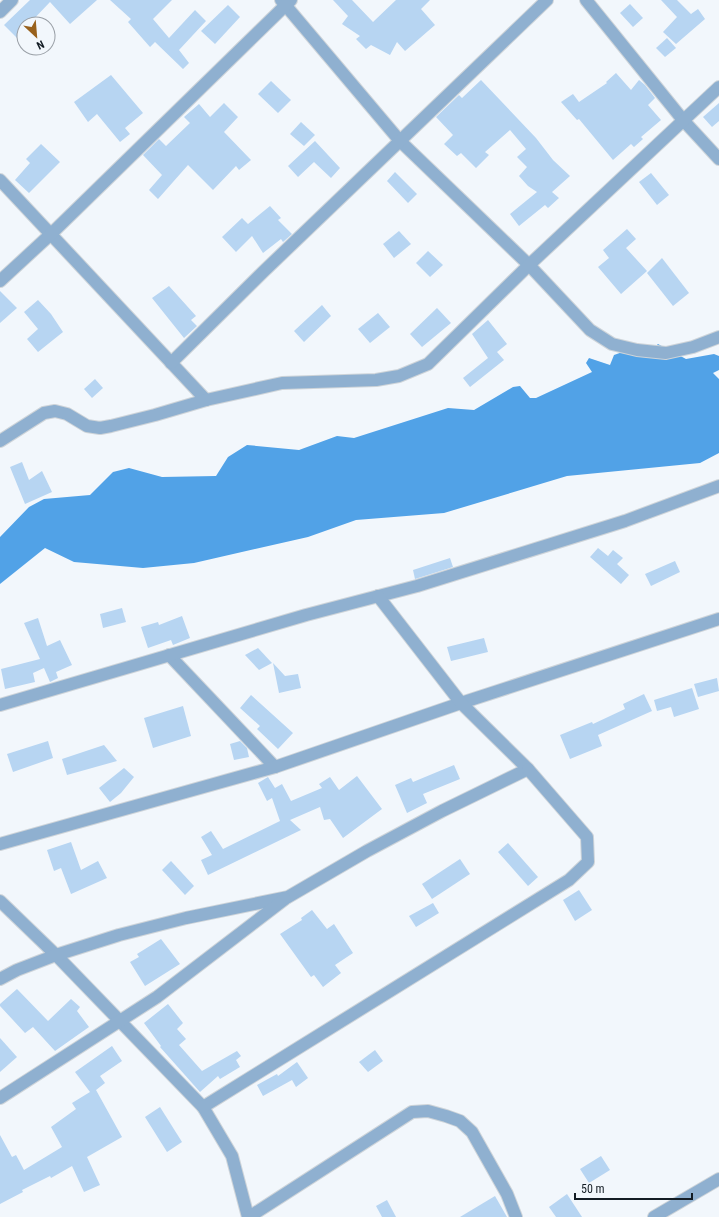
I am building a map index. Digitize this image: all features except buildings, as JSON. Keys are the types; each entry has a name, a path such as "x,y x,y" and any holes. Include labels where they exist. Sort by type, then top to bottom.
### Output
{"street":[{"path":"0,12 12,0"},
{"path":"171,363 548,0"},
{"path":"586,0 683,120 719,160"},
{"path":"0,281 51,234 286,2 400,141 529,265 590,330 612,344 637,350 666,353 719,337"},
{"path":"0,441 44,413 55,411 67,414 87,426 100,428 155,415 206,400 282,383 376,380 399,376 428,364 529,265 719,87"},
{"path":"0,180 206,400"},
{"path":"0,705 306,615 417,586 625,521 719,486"},
{"path":"203,1107 569,880 588,862 587,838 528,769 461,702 378,596"},
{"path":"0,844 275,767 461,702 719,619"},
{"path":"169,655 275,767"},
{"path":"0,1098 157,997 288,897 374,847 442,811 528,769"},
{"path":"0,979 17,970 56,955 119,936 186,918 288,897"},
{"path":"0,901 56,955 119,1022 203,1107 232,1156 249,1217 412,1112 428,1111 460,1121 472,1132 507,1194 516,1217"},
{"path":"654,1217 719,1179"}],"water":[{"path":"658,344 686,359 714,354 719,356 719,370 713,373 719,379 719,453 700,463 567,476 444,513 356,520 308,537 194,563 143,568 74,562 45,548 0,584 0,537 29,507 44,499 90,495 113,472 129,468 162,477 216,476 228,457 247,445 299,450 337,436 354,438 448,408 474,410 513,387 520,386 530,398 536,398 592,372 586,363 589,358 610,365 614,355 631,349 646,355"}]}
